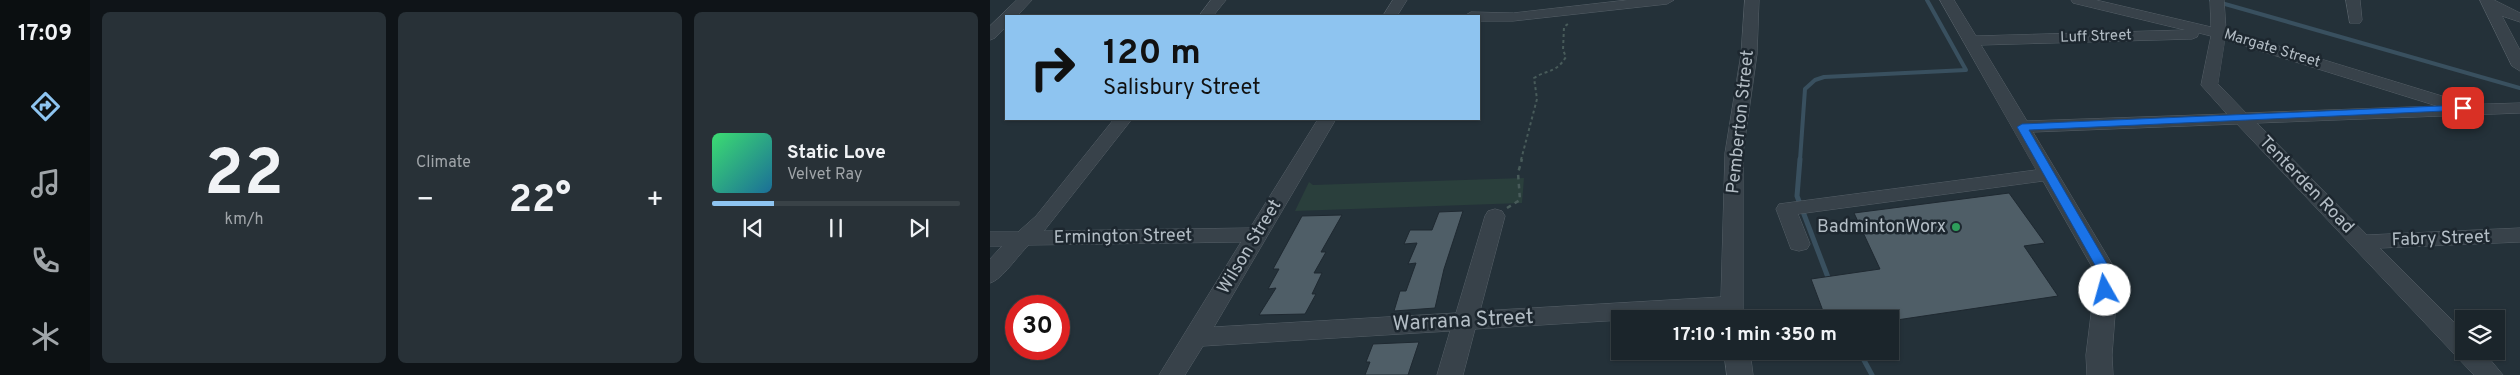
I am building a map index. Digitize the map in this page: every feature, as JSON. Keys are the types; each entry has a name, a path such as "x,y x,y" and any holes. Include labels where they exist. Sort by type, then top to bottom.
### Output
{"street":[{"path":"1009,15 1025,0"},
{"path":"1207,15 1219,0"},
{"path":"1391,15 1400,0"},
{"path":"1480,16 1513,17 1586,6 1667,0"},
{"name":"Pemberton Street","path":"1732,310 1734,154 1749,54 1752,0"},
{"path":"1947,0 2107,274 2098,355 2100,375"},
{"name":"Margate Street","path":"2078,0 2219,33 2463,108"},
{"name":"Tenterden Road","path":"2216,0 2219,33 2209,85 2455,339"},
{"path":"2353,0 2355,20"},
{"path":"2489,2 2520,18"},
{"path":"2489,2 2520,66"},
{"path":"990,35 1005,19"},
{"name":"Luff Street","path":"1972,41 2219,33"},
{"path":"2022,127 2242,120 2463,108 2520,108"},
{"path":"990,275 1007,253 1044,220 1122,120"},
{"name":"Wilson Street","path":"1172,375 1326,120"},
{"path":"1799,244 1786,209 2049,174"},
{"path":"1450,375 1495,216"},
{"name":"Ermington Street","path":"990,239 1257,235"},
{"name":"Fabry Street","path":"2361,242 2520,235"},
{"name":"Warrana Street","path":"1195,337 1464,322 1611,317"},
{"path":"1738,360 1740,375"},
{"path":"2476,360 2490,375"}],"path":[{"path":"1495,216 1520,200 1518,173 1537,99 1534,78 1538,74 1556,72 1559,69 1566,57 1563,50 1564,27 1580,14 1586,6"}],"green space":[{"path":"1524,178 1522,203 1295,211 1309,182 1313,185"}],"building":[{"path":"2009,193 2045,243 2024,246 2058,296 1899,320 1899,310 1823,310 1811,279 1880,269 1854,213"},
{"path":"1463,211 1444,269 1435,308 1394,311 1400,291 1406,291 1416,263 1408,264 1417,243 1404,244 1410,230 1432,230 1439,212"},
{"path":"1342,215 1321,252 1326,252 1314,273 1322,273 1312,294 1316,294 1305,314 1259,315 1276,288 1268,289 1279,269 1273,269 1302,216"},
{"path":"1419,342 1408,375 1365,375 1370,362 1366,362 1373,344"}],"waterway":[{"path":"1800,160 1805,89 1815,80 1824,77 1966,70 1927,0"},
{"path":"2211,0 2520,88"},
{"path":"1800,159 1797,196 1829,280"},
{"path":"1864,360 1872,375"}],"place":[{"name":"BadmintonWorx","path":"1956,227"}],"route":[{"path":"2105,290 2107,274 2022,127 2242,120 2463,108"}]}
